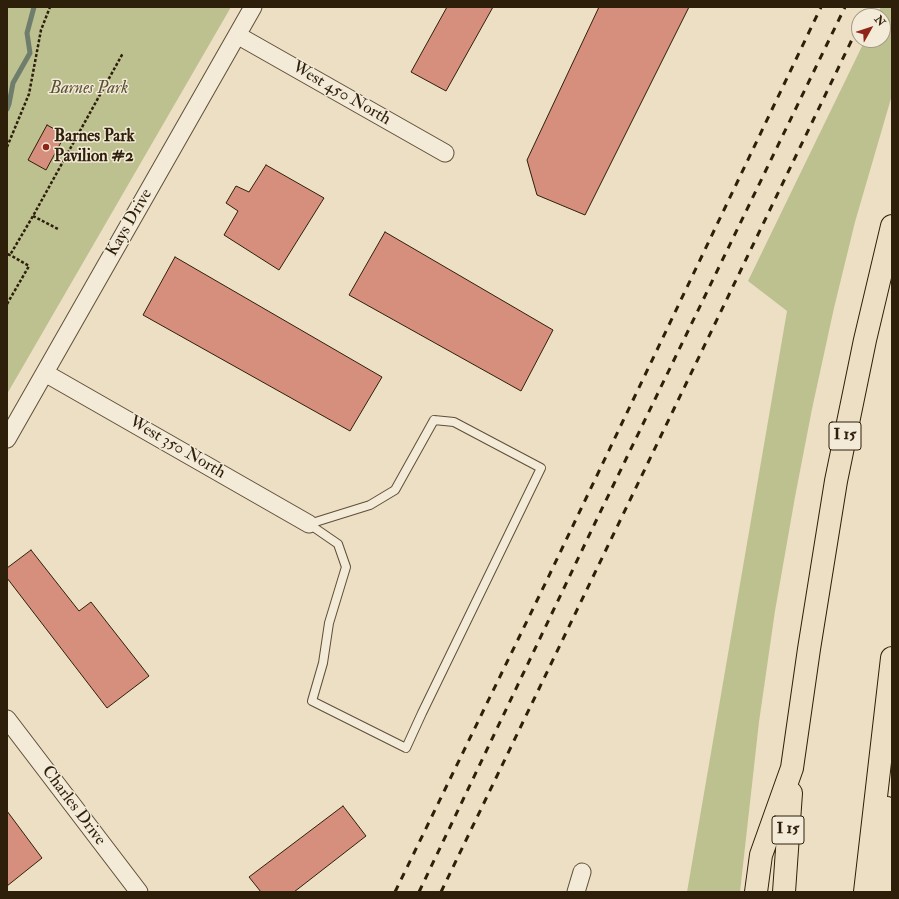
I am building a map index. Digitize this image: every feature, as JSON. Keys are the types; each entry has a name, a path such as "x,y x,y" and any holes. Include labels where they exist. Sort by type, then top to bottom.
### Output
{"highway":[{"name":"I 15","path":"784,892 792,768 825,543 842,448 865,340 892,226"},
{"path":"865,892 892,658"},
{"path":"885,892 888,688"},
{"path":"756,892 761,855 792,768"}],"street":[{"name":"Kays Drive","path":"7,439 253,7"},
{"name":"West 450 North","path":"237,35 446,153"},
{"name":"West 350 North","path":"45,373 309,524"},
{"name":"Charles Drive","path":"7,719 139,892"},
{"path":"576,892 582,872"}],"lane":[{"path":"434,420 454,422 541,468 406,748 312,701 323,663 328,623 346,567 338,544 309,524 370,505 395,490 434,420"}],"path":[{"path":"7,147 29,94 41,30 50,7"},
{"path":"7,304 29,266 8,254 33,216 123,53"},
{"path":"33,216 58,229"}],"green space":[{"name":"Barnes Park","path":"7,7 231,7 7,394"},
{"path":"892,7 892,95 855,222 834,308 795,497 775,611 759,722 740,892 687,892 787,311 748,281 861,48 891,48 891,8 880,8"}],"building":[{"path":"447,7 493,7 446,91 411,72"},
{"path":"599,7 689,7 585,215 537,195 527,160"},
{"name":"Barnes Park Pavilion #2","path":"47,125 65,135 46,170 28,160"},
{"path":"266,165 324,198 279,270 224,235 238,211 226,203 236,186 249,192"},
{"path":"385,232 553,330 521,391 349,295"},
{"path":"175,257 382,377 350,431 143,315"},
{"path":"31,550 79,611 91,602 149,676 107,708 7,578 7,568"},
{"path":"343,806 366,836 294,892 261,892 249,877"},
{"path":"7,811 42,858 7,886"}],"waterway":[{"path":"7,109 13,83 30,53 27,33 34,7"}],"railway":[{"path":"395,892 546,582 821,7"},
{"path":"419,892 595,523 845,7"},
{"path":"441,892 851,42"}],"place":[{"name":"Barnes Park Pavilion #2","path":"46,147"}]}
